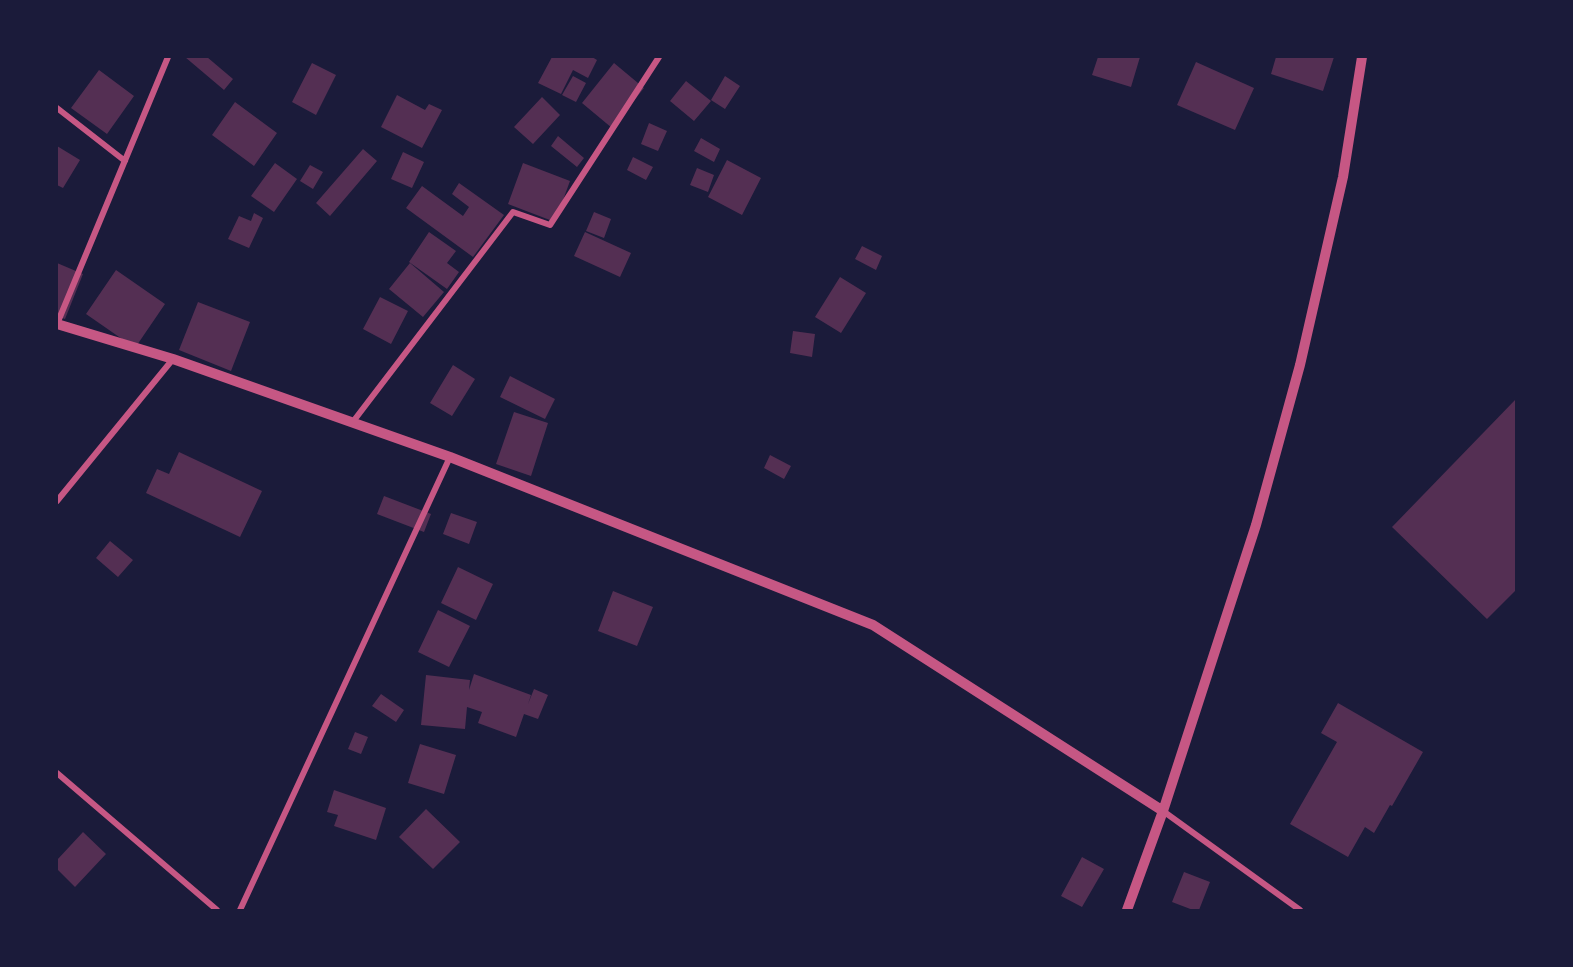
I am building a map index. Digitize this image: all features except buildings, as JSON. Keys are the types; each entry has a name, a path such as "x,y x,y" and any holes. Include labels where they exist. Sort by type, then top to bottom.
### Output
{"street":[{"path":"168,57 57,324 173,359 450,457 873,626 1163,812 1300,910"},
{"path":"352,423 513,212 550,225 658,57"},
{"path":"1127,910 1163,812 1256,525 1300,364 1343,177 1362,57"},
{"path":"57,108 125,161"},
{"path":"57,501 173,359"},
{"path":"240,910 450,457"},
{"path":"57,773 217,910"}]}
